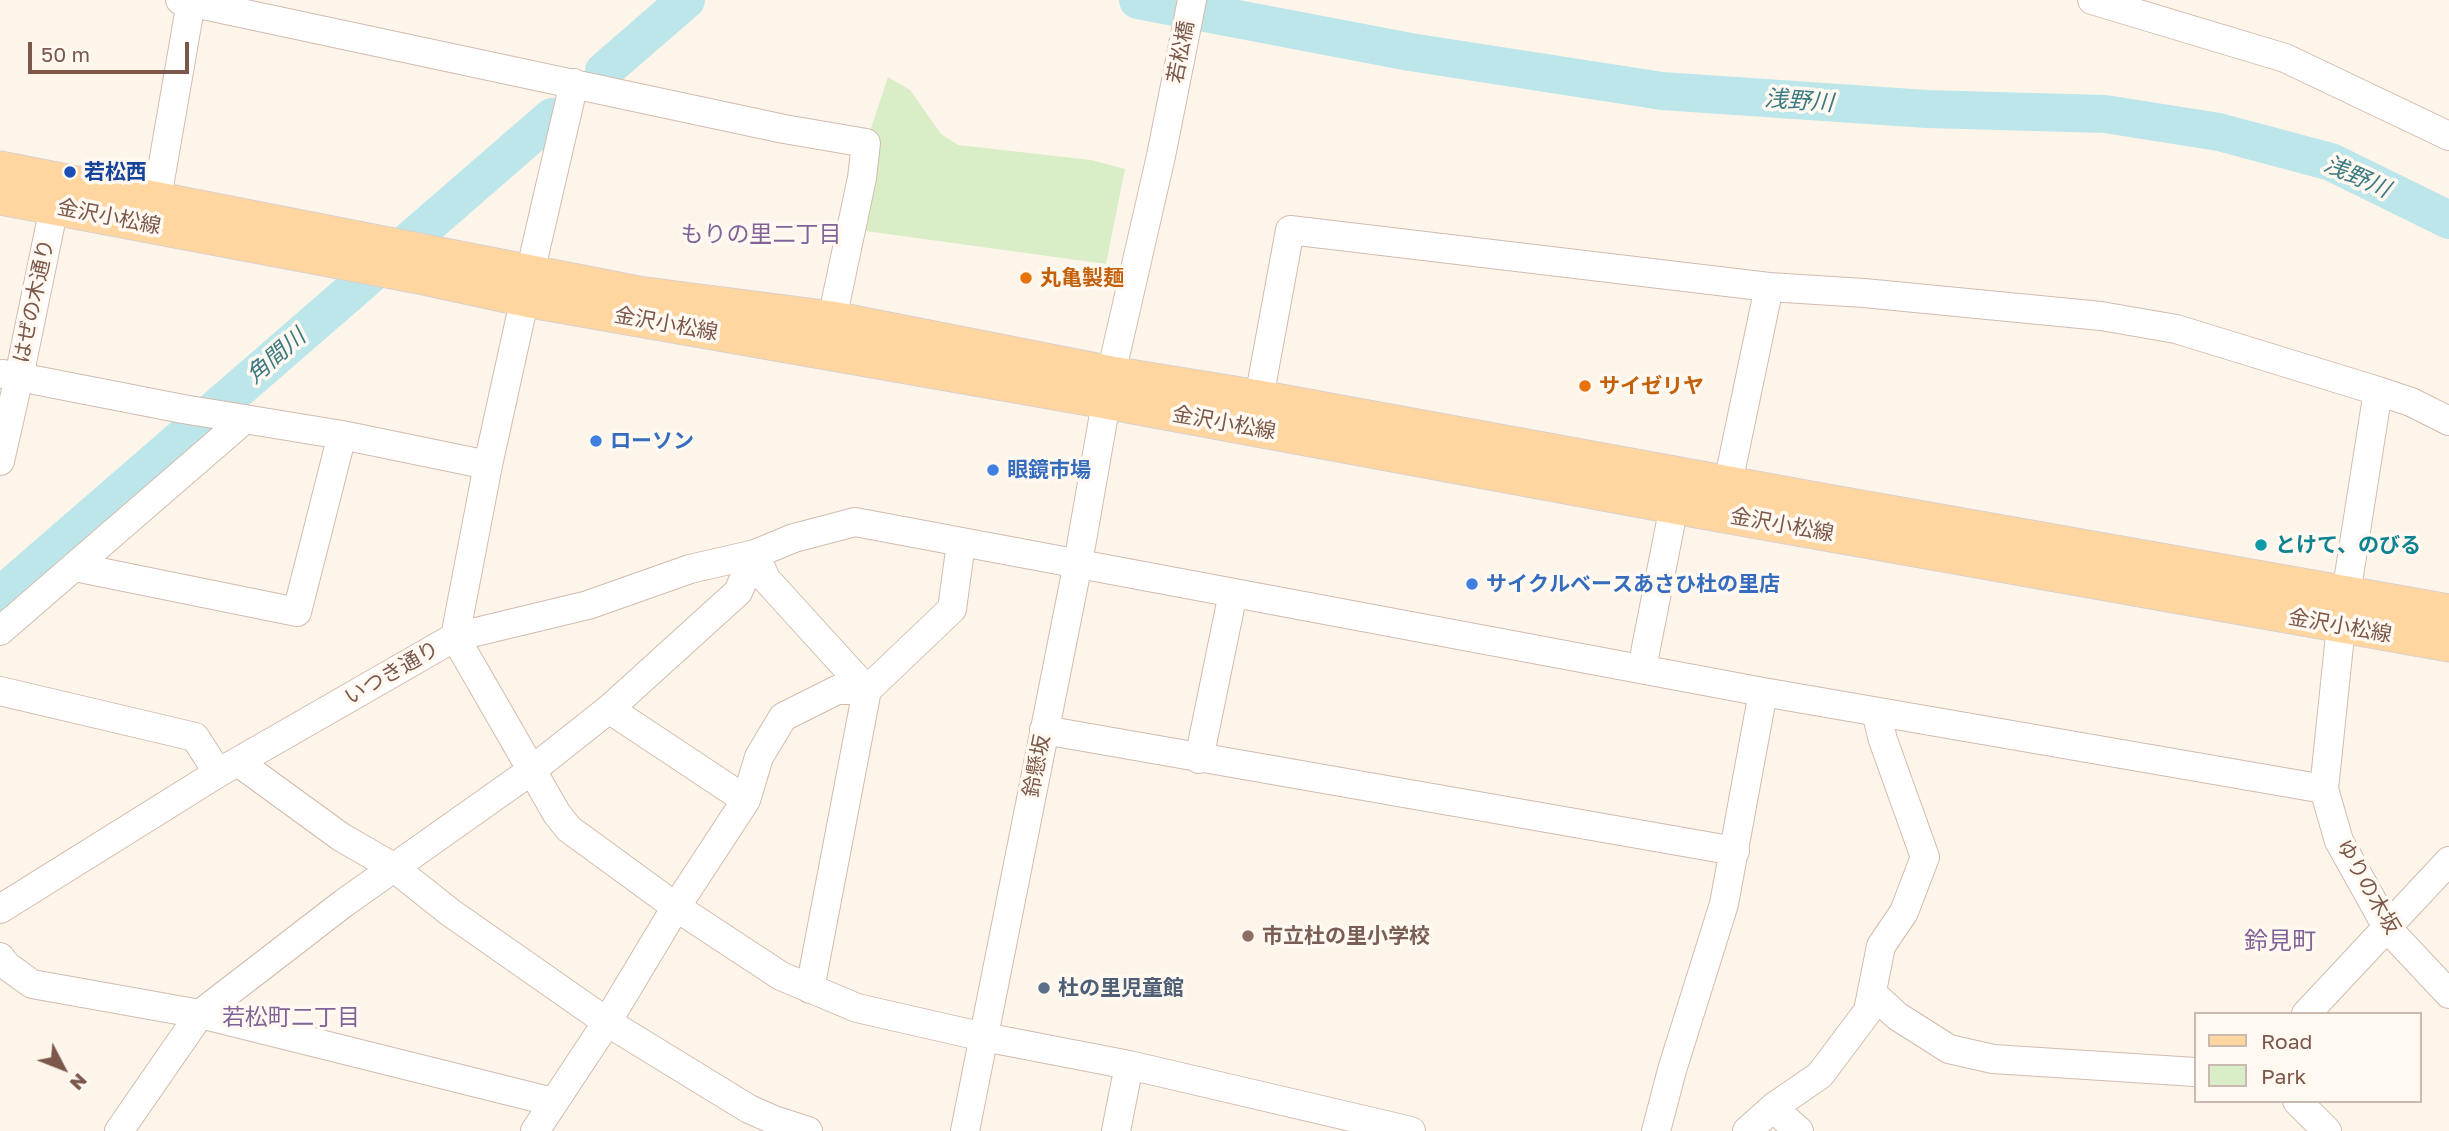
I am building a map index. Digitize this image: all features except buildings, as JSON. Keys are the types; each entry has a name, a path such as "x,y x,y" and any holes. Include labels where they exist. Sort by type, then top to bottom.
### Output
{"main road":[{"name":"金沢小松線","path":"0,169 157,198 361,253"},
{"name":"金沢小松線","path":"0,197 361,253 528,286 1108,388 1674,506 2343,610 2449,612"},
{"name":"金沢小松線","path":"528,286 638,294 832,319 1108,388 1259,398 1728,484 2343,610 2449,645"}],"street":[{"name":"若松橋","path":"1108,388 1192,0"},
{"path":"2092,0 2285,58 2449,136"},
{"path":"157,198 185,1 784,129 866,143 862,178 832,319"},
{"name":"いつき通り","path":"4,900 455,637 488,465 574,83"},
{"name":"はぜの木通り","path":"0,461 9,375 54,207"},
{"path":"1259,398 1290,230 1769,287 1864,293 2113,318 2176,329 2411,402 2449,421"},
{"path":"1728,484 1769,287"},
{"path":"9,375 193,411 342,435 488,465"},
{"name":"鈴懸坂","path":"965,1131 1078,563 1108,388"},
{"name":"ゆりの木坂","path":"2378,391 2343,610 2323,789 2339,841 2388,929 2449,994"},
{"path":"0,631 75,567 237,418"},
{"path":"75,567 297,612 342,435"},
{"path":"1642,668 1674,506"},
{"path":"1411,1131 1129,1065 984,1037 857,1008 781,976 676,907 569,829 557,814 455,637 588,605 690,569 755,554 794,538 855,522 1763,692 2323,789"},
{"path":"810,989 867,690 952,609 961,543"},
{"path":"755,554 766,579 867,690"},
{"path":"119,1131 200,1014 393,866 532,770 609,709 738,592 755,554"},
{"path":"1199,759 1233,593"},
{"path":"535,1131 747,800 760,757 783,717 837,690 867,690"},
{"path":"0,691 195,737 228,768 341,838 393,866 451,913 607,1022 749,1109 808,1131"},
{"path":"1656,1131 1672,1070 1724,904 1763,692"},
{"path":"609,709 747,800"},
{"path":"1747,1131 1775,1106 1820,1075 1868,1011 1881,946 1904,912 1925,857 1883,740 1876,712"},
{"path":"1044,730 1735,851"},
{"path":"2308,1012 2449,861"},
{"path":"0,957 6,965 32,984 200,1014 553,1102"},
{"path":"1872,993 1897,1016 1949,1049 1993,1059 2194,1072"},
{"path":"1116,1131 1129,1065"},
{"path":"2299,1103 2327,1131"},
{"path":"1775,1106 1799,1131"}],"green space":[{"path":"888,77 910,90 941,134 958,145 1091,160 1125,169 1106,264 851,229 866,143"}],"waterway":[{"name":"角間川","path":"604,71 686,0"},
{"name":"浅野川","path":"1138,0 1410,52 1662,91 1927,109 2105,114 2219,132 2331,162 2449,220"},
{"name":"角間川","path":"0,596 552,117"}],"place":[{"name":"若松西","path":"70,172"},
{"name":"丸亀製麺","path":"1026,278"},
{"name":"サイゼリヤ","path":"1585,386"},
{"name":"ローソン","path":"596,441"},
{"name":"眼鏡市場","path":"993,470"},
{"name":"とけて、のびる","path":"2261,545"},
{"name":"サイクルベースあさひ杜の里店","path":"1472,584"},
{"name":"市立杜の里小学校","path":"1248,936"},
{"name":"杜の里児童館","path":"1044,988"}],"district":[{"name":"もりの里二丁目","path":"761,235"},
{"name":"鈴見町","path":"2280,941"},
{"name":"若松町二丁目","path":"291,1018"}]}
